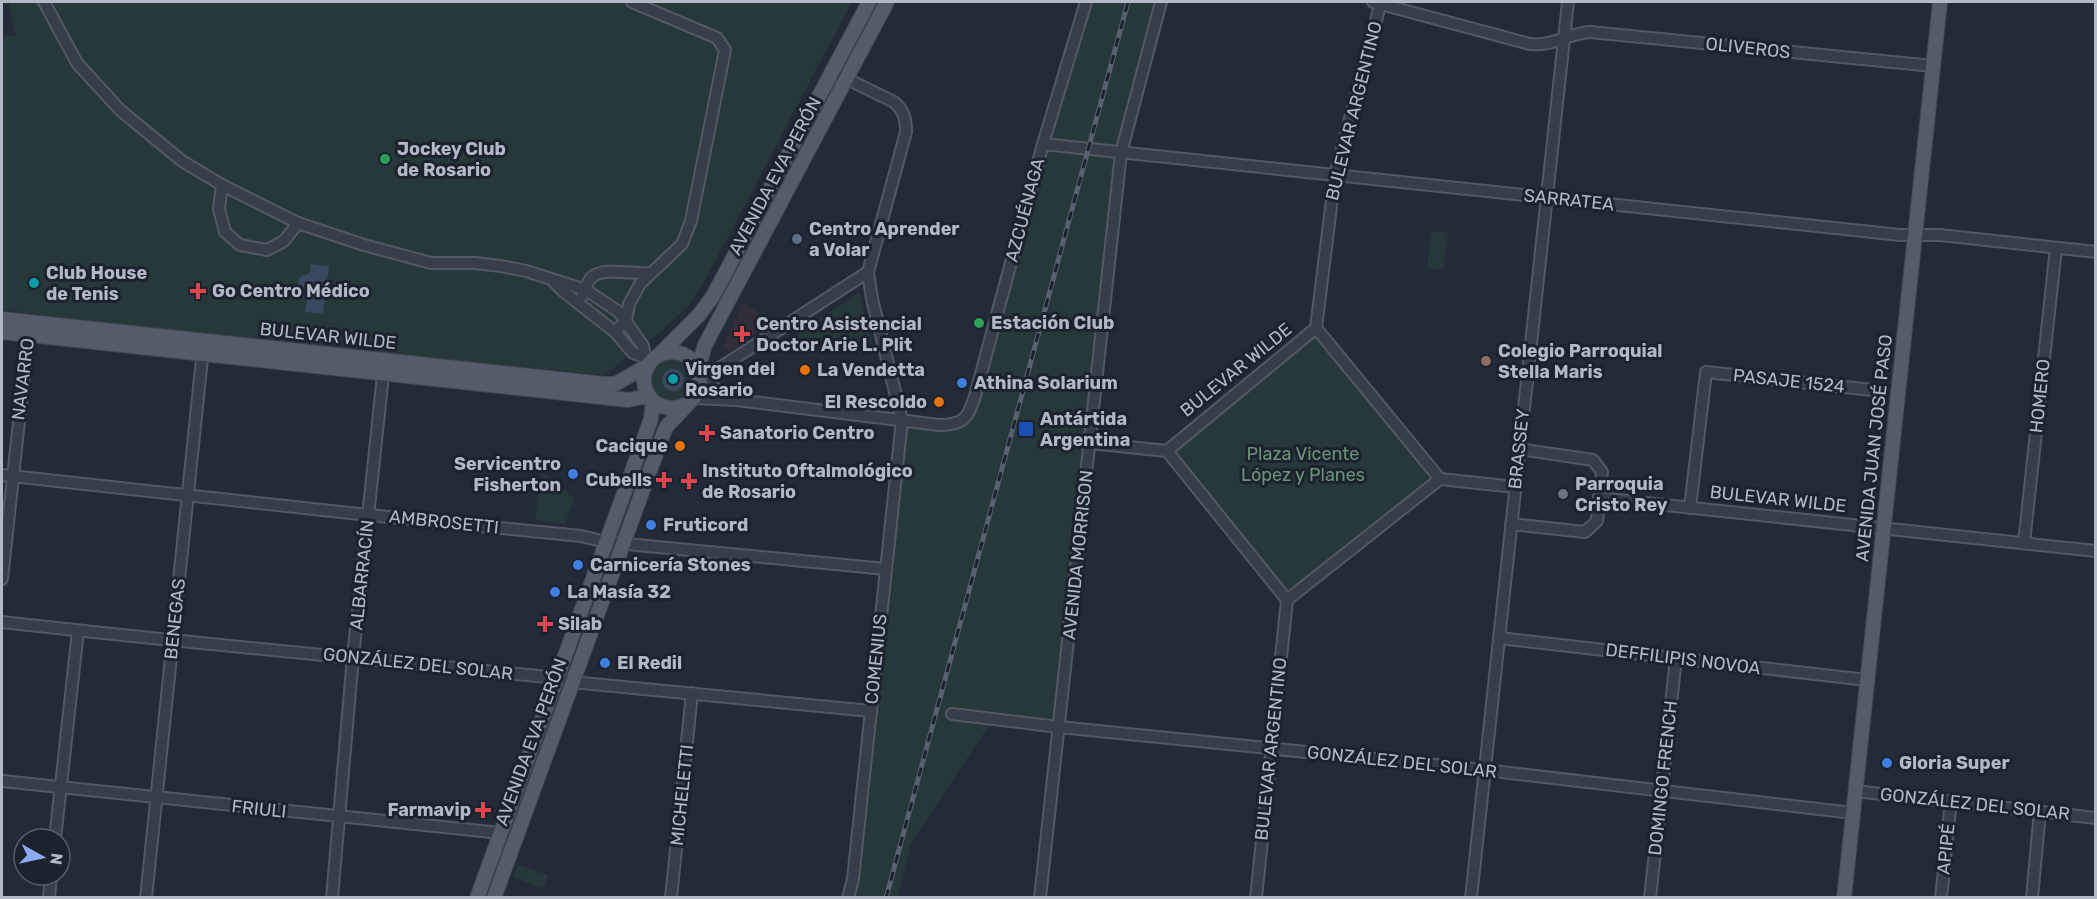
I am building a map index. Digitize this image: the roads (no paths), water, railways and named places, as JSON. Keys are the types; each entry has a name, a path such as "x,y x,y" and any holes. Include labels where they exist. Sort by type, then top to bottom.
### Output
{"main road":[{"name":"AVENIDA EVA PERÓN","path":"651,359 699,315 713,296 868,2"},
{"name":"AVENIDA EVA PERÓN","path":"700,376 705,345 887,2"},
{"name":"AVENIDA JUAN JOSÉ PASO","path":"1844,897 1940,2"},
{"name":"BULEVAR WILDE","path":"2,319 29,328 384,367 628,400 650,398"},
{"name":"BULEVAR WILDE","path":"2,332 29,328"},
{"path":"670,352 680,352 687,356 700,376 699,390 692,400 680,408 670,409 661,406 650,398 644,385 644,374 651,359 670,352"},
{"name":"BULEVAR WILDE","path":"384,367 615,384 651,359"},
{"name":"AVENIDA EVA PERÓN","path":"477,897 651,419 650,398"},
{"name":"AVENIDA EVA PERÓN","path":"494,897 664,432 692,400"}],"street":[{"path":"45,2 77,63 120,110 182,161 222,185 298,223 364,245 431,263 475,263 526,271 586,290 610,305 626,321 651,359"},
{"path":"615,332 626,321 629,304 640,284 682,244 691,221 725,50 717,38 632,2"},
{"name":"AZCUÉNAGA","path":"902,420 950,425 960,422 965,418 975,396 1043,144 1086,2"},
{"name":"AVENIDA MORRISON","path":"1041,897 1121,153 1161,2"},
{"name":"OLIVEROS","path":"1378,2 1530,44 1550,44 1577,33 1590,32 1933,66"},
{"name":"BULEVAR ARGENTINO","path":"1316,328 1335,175 1378,2"},
{"name":"BRASSEY","path":"1471,897 1568,2"},
{"path":"692,400 737,400 902,420 874,309 868,272 906,132 906,119 902,109 894,102 831,70"},
{"name":"SARRATEA","path":"1043,144 1915,237 1940,236 2096,252"},
{"path":"222,185 219,209 225,232 240,245 267,250 284,241 298,223"},
{"name":"HOMERO","path":"2024,543 2056,248"},
{"path":"578,302 591,278 603,272 650,273"},
{"path":"737,400 700,376 868,272"},
{"path":"554,281 564,292 615,332 633,353 651,359"},
{"name":"NAVARRO","path":"2,579 7,476 29,328"},
{"name":"BULEVAR WILDE","path":"1167,451 1316,328 1440,479"},
{"name":"BENEGAS","path":"146,897 203,347"},
{"name":"ALBARRACÍN","path":"333,897 353,657 384,367"},
{"name":"PASAJE 1524","path":"1690,508 1706,372 1872,390"},
{"name":"COMENIUS","path":"848,897 853,879 902,420"},
{"path":"1090,442 1167,451 1287,600 1440,479 1515,487"},
{"path":"1511,524 1585,532 1597,521 1602,472 1593,460 1519,449"},
{"name":"AMBROSETTI","path":"7,476 581,536 606,542 886,569"},
{"name":"BULEVAR WILDE","path":"1599,498 2096,551"},
{"name":"BULEVAR ARGENTINO","path":"1256,897 1287,600"},
{"name":"GONZÁLEZ DEL SOLAR","path":"2,622 173,642 353,657 556,678 572,682 871,711"},
{"path":"57,827 78,631"},
{"name":"DEFFILIPIS NOVOA","path":"1499,638 1867,680"},
{"name":"DOMINGO FRENCH","path":"1650,897 1676,658"},
{"name":"MICHELETTI","path":"671,897 692,693"},
{"name":"GONZÁLEZ DEL SOLAR","path":"952,714 1484,770 1853,813"},
{"name":"FRIULI","path":"2,781 339,817 501,833 517,832"},
{"name":"GONZÁLEZ DEL SOLAR","path":"1855,791 2096,818"},
{"name":"APIPÉ","path":"1941,897 1951,801"},
{"path":"2032,897 2040,812"}],"water":[{"path":"311,264 329,266 323,314 305,312 307,299 298,290 300,277 310,273"},
{"path":"673,369 681,372 684,380 681,388 673,391 665,388 662,380 665,372"}],"railway":[{"path":"886,898 1128,2"}],"place":[{"name":"Jockey Club de Rosario","path":"385,159"},
{"name":"Centro Aprender a Volar","path":"797,239"},
{"name":"Club House de Tenis","path":"34,283"},
{"name":"Go Centro Médico","path":"198,291"},
{"name":"Estación Club","path":"979,323"},
{"name":"Centro Asistencial Doctor Arie L. Plit","path":"742,334"},
{"name":"Colegio Parroquial Stella Maris","path":"1486,361"},
{"name":"La Vendetta","path":"805,370"},
{"name":"Virgen del Rosario","path":"673,379"},
{"name":"Athina Solarium","path":"962,383"},
{"name":"El Rescoldo","path":"939,402"},
{"name":"Antártida Argentina","path":"1026,429"},
{"name":"Sanatorio Centro","path":"707,433"},
{"name":"Cacique","path":"680,446"},
{"name":"Servicentro Fisherton","path":"573,474"},
{"name":"Cubells","path":"664,480"},
{"name":"Instituto Oftalmológico de Rosario","path":"689,481"},
{"name":"Parroquia Cristo Rey","path":"1563,494"},
{"name":"Fruticord","path":"651,525"},
{"name":"Carnicería Stones","path":"578,565"},
{"name":"La Masía 32","path":"555,592"},
{"name":"Silab","path":"545,624"},
{"name":"El Redil","path":"605,663"},
{"name":"Gloria Super","path":"1887,763"},
{"name":"Farmavip","path":"483,810"}],"park label":[{"name":"Plaza Vicente López y Planes","path":"1303,464"}]}
